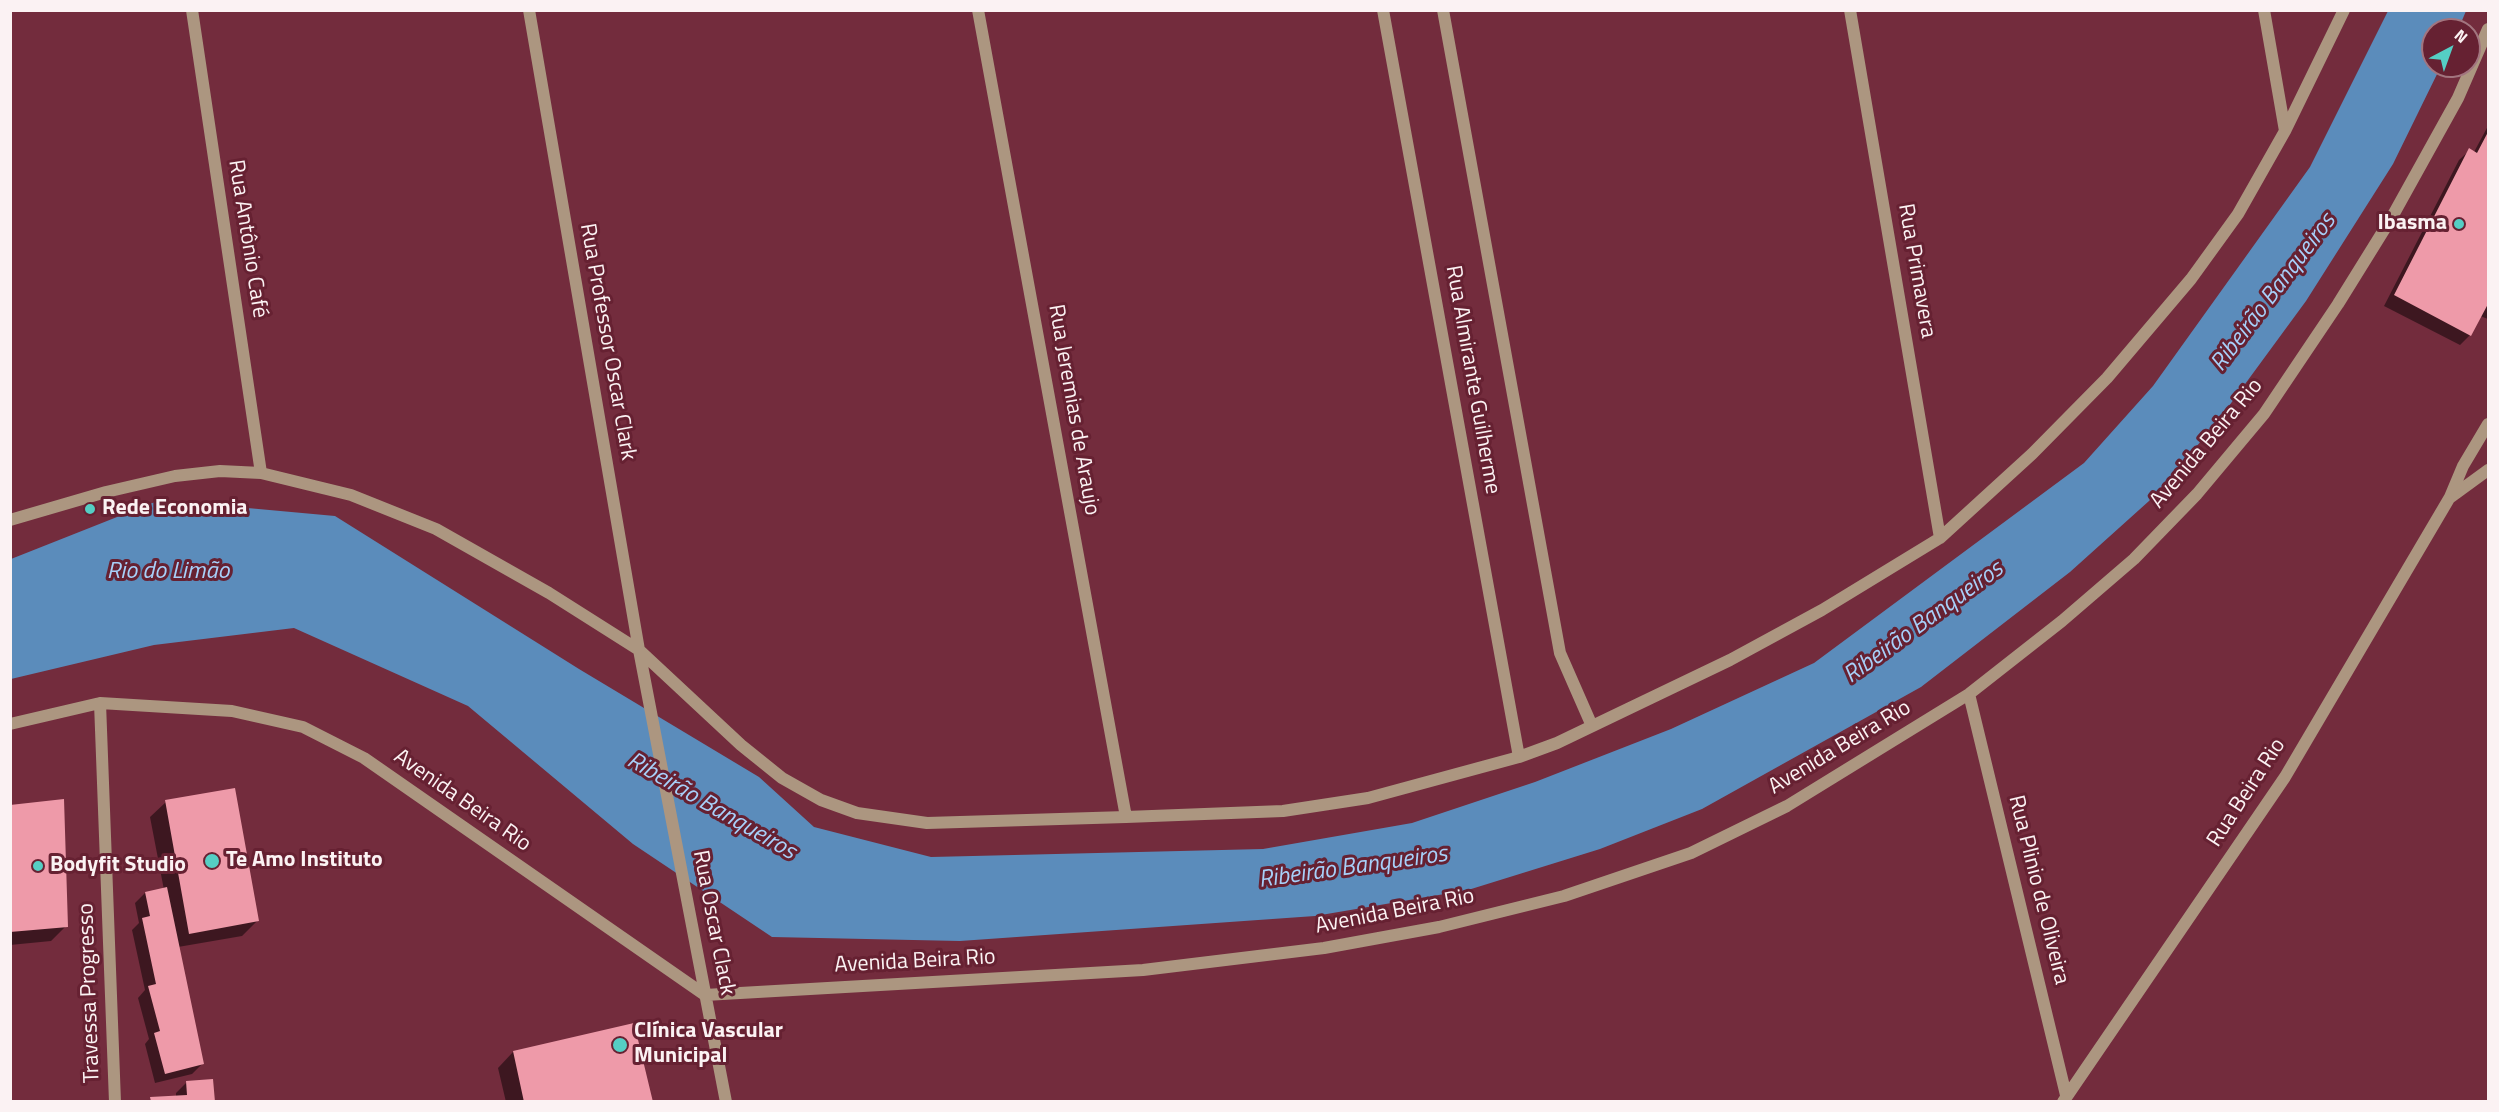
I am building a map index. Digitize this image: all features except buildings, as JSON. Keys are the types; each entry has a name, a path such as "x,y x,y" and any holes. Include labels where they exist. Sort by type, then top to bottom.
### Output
{"street":[{"name":"Rua Antônio Café","path":"192,10 261,473"},
{"name":"Rua Professor Oscar Clark","path":"529,10 646,681"},
{"name":"Rua Jeremias de Araujo","path":"978,10 1126,817"},
{"name":"Rua Almirante Guilherme","path":"1383,10 1519,757"},
{"name":"Rua Almirante Guilherme","path":"1443,10 1560,653 1592,726"},
{"name":"Rua Primavera","path":"1850,10 1940,538"},
{"path":"2264,10 2286,132"},
{"path":"10,520 106,492 175,476 220,471 261,473 351,495 436,529 549,593 639,650 741,745 782,778 821,800 857,813 927,823 1283,811 1368,798 1519,757 1592,726 1740,654 1822,610 1940,538 2032,454 2115,369 2191,279 2238,214 2286,132 2344,10"},
{"name":"Avenida Beira Rio","path":"10,724 100,703 232,711 303,727 364,758 705,995 1143,970 1324,948 1439,927 1564,896 1691,853 1787,806 1969,694 2062,621 2134,559 2197,494 2264,414 2338,304 2392,217 2458,99 2488,29"},
{"name":"Rua Beira Rio","path":"2064,1098 2284,777 2450,497 2463,466 2488,424"},
{"name":"Rua Beira Rio","path":"2450,497 2488,470"},
{"name":"Rua Oscar Clack","path":"646,681 726,1101"},
{"name":"Rua Plinio de Oliveira","path":"1969,694 2064,1098"},
{"name":"Travessa Progresso","path":"100,703 115,1101"}],"water":[{"name":"Rio do Limão","path":"2388,11 2466,11 2463,18 2421,18 2421,78 2435,78 2393,164 2306,301 2215,425 2149,501 2070,572 1921,687 1702,809 1600,849 1468,890 1315,916 960,941 772,937 633,844 468,706 294,628 154,645 11,679 11,559 160,500 335,516 579,669 759,777 814,827 931,857 1263,849 1412,823 1535,782 1671,729 1814,663 2084,463 2153,386 2310,167"}],"place":[{"name":"Ibasma","path":"2459,224"},
{"name":"Rede Economia","path":"90,509"},
{"name":"Te Amo Instituto","path":"212,861"},
{"name":"Bodyfit Studio","path":"38,866"},
{"name":"Clínica Vascular Municipal","path":"620,1045"}],"water label":[{"name":"Ribeirão Banqueiros","path":"2274,293"},
{"name":"Ribeirão Banqueiros","path":"1924,623"},
{"name":"Ribeirão Banqueiros","path":"711,807"},
{"name":"Ribeirão Banqueiros","path":"1353,868"}]}
